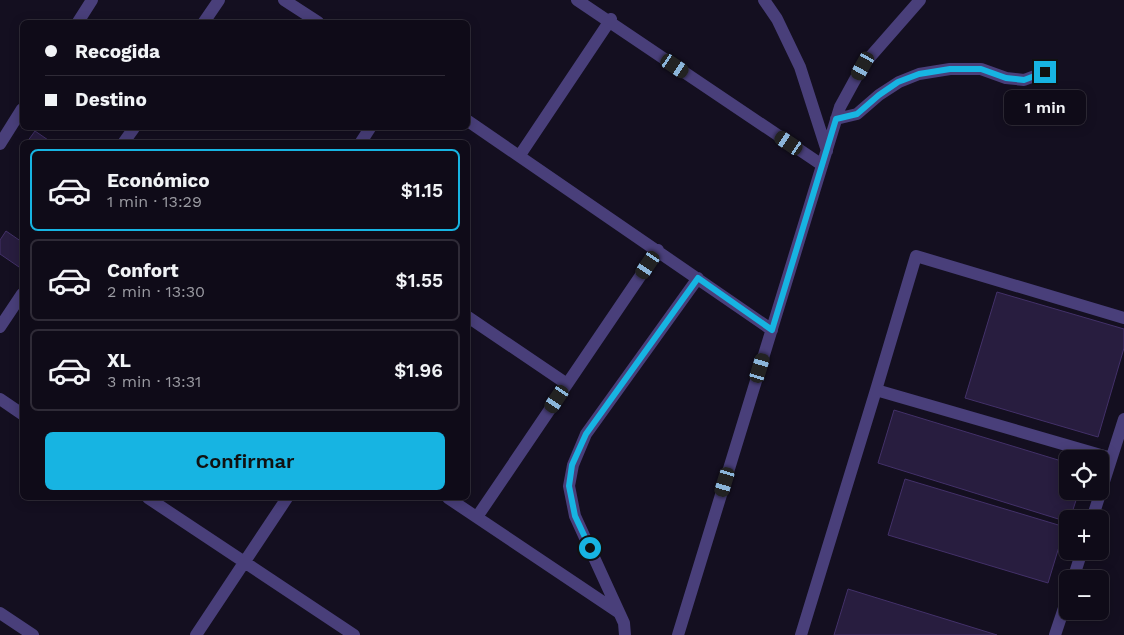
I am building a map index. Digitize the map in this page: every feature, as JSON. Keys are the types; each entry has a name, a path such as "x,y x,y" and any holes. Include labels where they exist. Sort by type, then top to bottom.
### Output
{"street":[{"path":"79,20 92,0"},
{"path":"205,20 219,0"},
{"path":"284,0 315,20"},
{"path":"577,0 611,21 822,165"},
{"path":"764,0 777,19 800,67 827,150"},
{"path":"678,635 840,107 863,66 920,0"},
{"path":"520,155 611,21"},
{"path":"836,119 857,114 898,82 919,74 950,69 981,69 1006,78 1024,80 1045,72"},
{"path":"0,144 20,112"},
{"path":"470,122 772,330"},
{"path":"477,517 658,250"},
{"path":"801,635 916,256 1124,318"},
{"path":"625,635 624,623 575,516 569,486 572,465 586,434 698,278"},
{"path":"0,328 20,297"},
{"path":"470,318 567,384"},
{"path":"876,390 1111,458"},
{"path":"0,399 20,413"},
{"path":"1095,510 1124,419"},
{"path":"151,500 354,635"},
{"path":"196,635 286,500"},
{"path":"451,500 619,612"},
{"path":"0,613 33,635"},
{"path":"1055,635 1060,620"}],"building":[{"path":"35,131 48,140 28,140"},
{"path":"6,231 20,241 19,267 0,254 0,240"},
{"path":"997,292 1124,329 1124,348 1098,437 965,398"},
{"path":"894,410 1059,460 1059,500 1076,500 1073,510 1059,510 1059,519 878,463"},
{"path":"905,479 1059,525 1059,547 1048,583 888,535"},
{"path":"848,589 997,635 834,635"}],"route":[{"path":"590,548 575,516 569,486 572,465 586,434 698,278 772,330 836,119 857,114 898,82 919,74 950,69 981,69 1006,78 1024,80 1045,72"}]}
